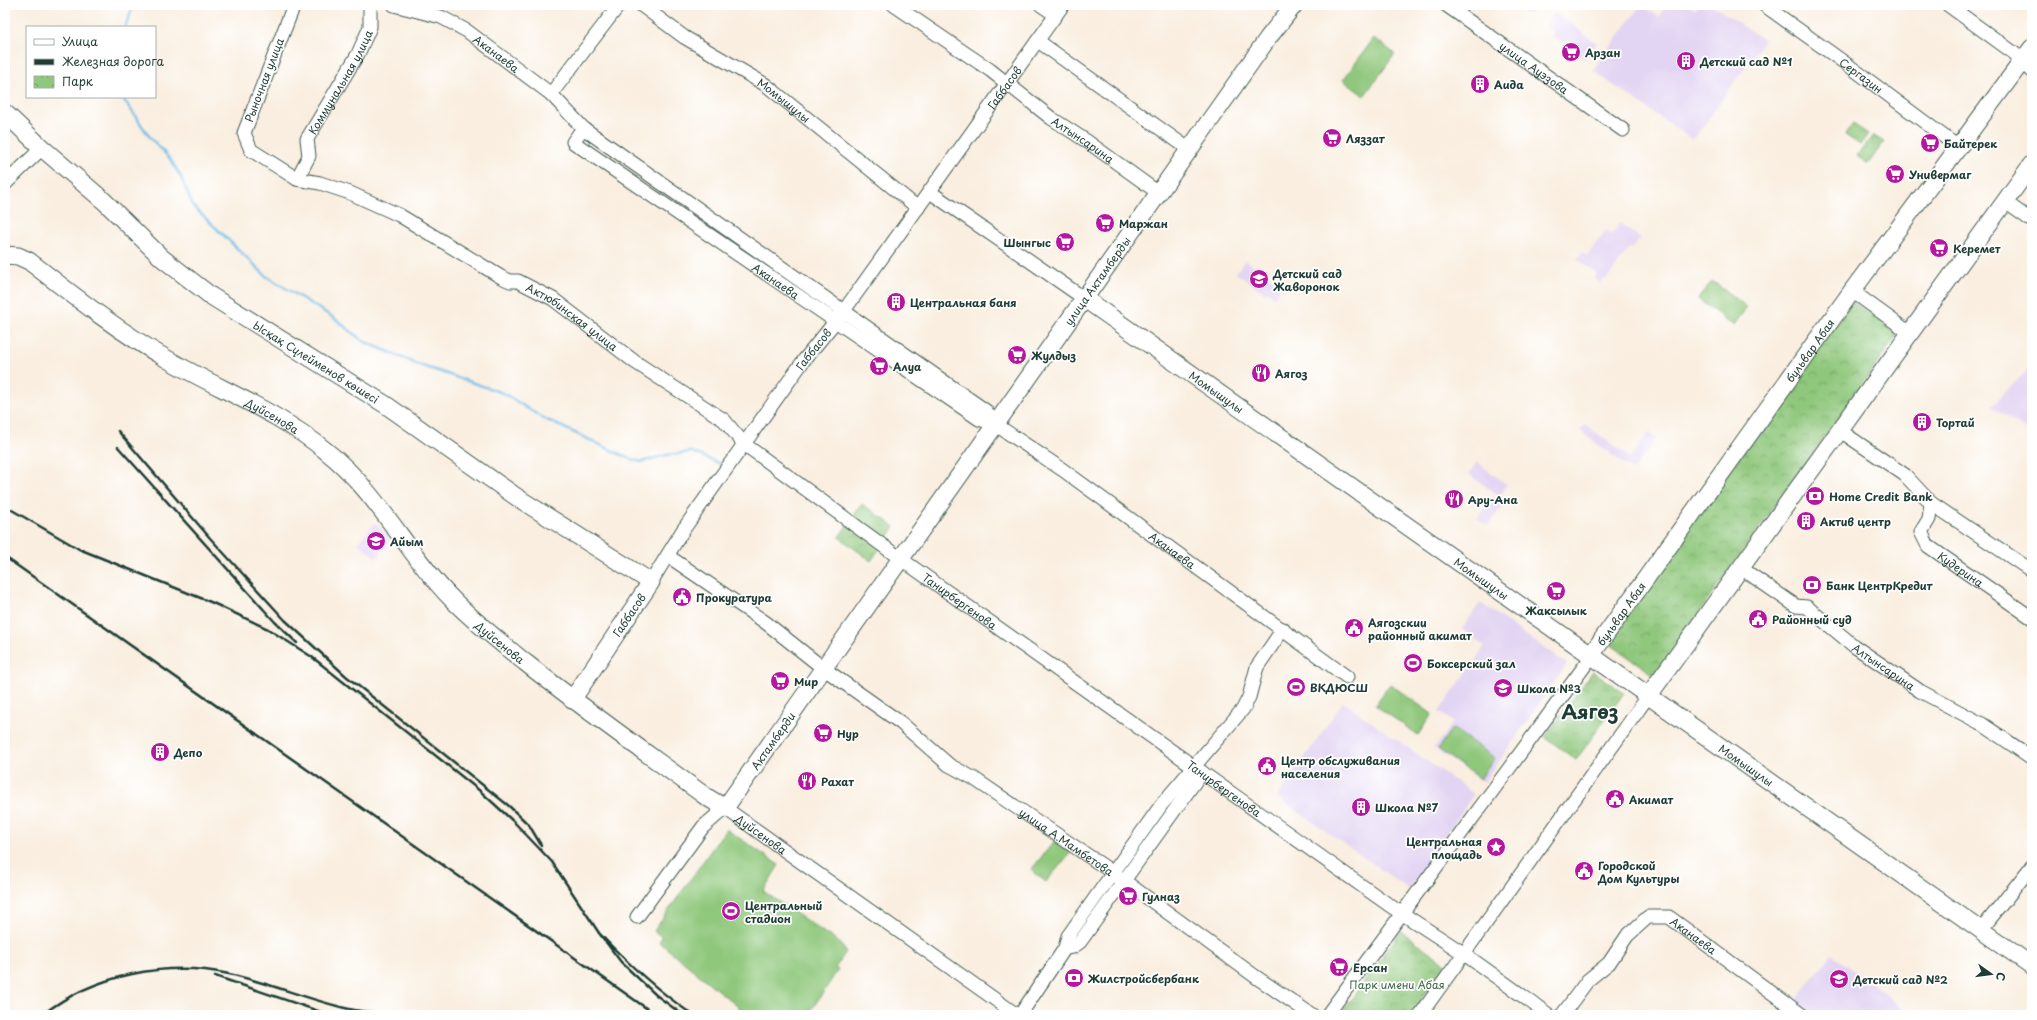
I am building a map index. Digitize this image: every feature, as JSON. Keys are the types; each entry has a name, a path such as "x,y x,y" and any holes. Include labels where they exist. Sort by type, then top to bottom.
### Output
{"main road":[{"name":"улица Актамберды","path":"901,559 995,424 1160,194 1268,38 1294,5"},
{"name":"бульвар Абая","path":"1592,655 1852,291 1958,147 2027,66 2032,48"},
{"name":"Ысқақ Сүлейменов көшесі","path":"5,113 42,148 104,201 162,258 211,296 386,405 518,498 651,582"},
{"path":"1650,695 1839,430 2032,164"},
{"name":"Дуйсенова","path":"5,255 18,256 28,261 105,320 138,342 281,421 328,452 355,478 379,505 450,597 507,647 572,700 705,796 725,808"},
{"name":"Момышулы","path":"1085,299 1650,695 2032,966"},
{"name":"Актамберди","path":"725,808 901,559"},
{"name":"Габбасов","path":"572,700 651,582"}],"street":[{"name":"Рыночная улица","path":"294,5 244,133 251,150 296,178"},
{"name":"Коммунальная улица","path":"296,178 309,156 307,139 358,54 370,27 370,5"},
{"name":"Аканаева","path":"394,5 440,17 467,31 551,94 583,128 840,316 986,411 995,424 1063,470 1347,677"},
{"path":"551,94 619,5"},
{"name":"Момышулы","path":"641,5 684,37 766,85 918,208"},
{"name":"Алтынсарина","path":"894,5 990,70 1051,118 1088,142 1160,194"},
{"path":"1042,5 1060,10"},
{"name":"улица Ауэзова","path":"1446,5 1623,130"},
{"name":"Сергазин","path":"1764,5 1958,147"},
{"path":"1948,5 2014,53 2027,66"},
{"name":"Габбасов","path":"651,582 683,530 804,360 840,316 930,192 1006,83 1060,10"},
{"path":"1038,41 1190,150"},
{"path":"5,184 42,148"},
{"name":"Актюбинская улица","path":"296,178 320,183 350,193 400,215 501,277 510,281 518,281 553,299 635,362 724,420 744,444 901,559"},
{"name":"Момышулы","path":"930,192 1085,299"},
{"path":"2004,201 2032,221"},
{"path":"1852,291 1910,333"},
{"path":"1839,430 1905,475 1931,503 2032,571"},
{"name":"Кудерина","path":"1931,503 1928,519 1921,532 1928,546 2032,618"},
{"name":"улица А.Мамбетова","path":"668,556 765,622 823,668 901,723 949,765 973,778 1112,872 1256,977 1312,1015"},
{"name":"Танирбергенова","path":"901,559 1389,905 1463,953 1549,1015"},
{"name":"Алтынсарина","path":"1741,568 1796,606 1807,607 1854,646 1920,691 1982,724 2032,758"},
{"path":"1065,948 1080,942 1198,769 1243,709 1249,697 1257,667 1283,629"},
{"path":"1327,1015 1592,655"},
{"path":"1420,1015 1463,953 1650,695"},
{"path":"1018,1015 1065,948 1068,936 1112,872 1162,804 1198,769"},
{"name":"Актамберди","path":"637,917 703,827 725,808"},
{"name":"Дуйсенова","path":"725,808 1018,1015"},
{"path":"1981,930 2032,866"},
{"name":"Аканаева","path":"1562,1015 1588,980 1609,963 1627,936 1648,917 1657,916 1669,917 1802,1015"}],"shaded area":[{"path":"1516,5 1535,5 1529,14"},
{"path":"1641,5 1659,17 1667,5 1689,5 1696,9 1698,5 1712,5 1764,40 1693,140 1593,71"},
{"path":"1554,12 1597,43 1585,59 1577,53 1579,50 1568,41 1565,45 1551,36 1554,32 1545,25"},
{"path":"1620,223 1640,238 1631,249 1629,248 1606,280 1604,279 1600,283 1594,279 1597,274 1577,259 1582,252 1587,256 1606,230 1612,235"},
{"name":"Детский сад Жаворонок","path":"1245,260 1282,286 1275,297 1267,292 1266,294 1236,273"},
{"path":"2032,366 2032,434 1991,406"},
{"path":"1585,424 1630,458 1649,433 1656,439 1633,471 1580,431"},
{"path":"1477,462 1507,485 1499,496 1469,474"},
{"path":"1492,497 1503,505 1488,526 1477,519"},
{"name":"Айым","path":"375,523 393,538 377,558 358,543"},
{"name":"Школа №3","path":"1480,603 1567,664 1484,783 1434,748 1453,722 1439,712 1485,646 1462,629"},
{"path":"1343,702 1474,794 1409,889 1277,797"},
{"name":"Детский сад №2","path":"1831,954 1913,1015 1806,1015 1793,1005"}],"green space":[{"path":"1374,38 1395,54 1364,96 1343,80"},
{"path":"1853,124 1868,134 1860,145 1845,135"},
{"path":"1873,135 1884,142 1868,164 1857,156"},
{"path":"1712,281 1747,307 1734,326 1698,299"},
{"path":"1852,301 1898,334 1654,675 1607,642"},
{"path":"862,504 895,527 871,561 839,537"},
{"path":"1593,671 1624,693 1576,760 1545,737"},
{"path":"1390,684 1432,714 1418,735 1375,705"},
{"path":"1452,728 1495,758 1480,779 1438,749"},
{"name":"Центральный стадион","path":"726,829 779,865 763,891 841,944 846,952 835,968 838,970 808,1015 739,1015 742,1010 659,942 662,937 654,931"},
{"path":"1056,839 1071,852 1046,882 1031,870"},
{"name":"Парк имени Абая","path":"1401,931 1446,964 1410,1015 1340,1015"}],"waterway":[{"path":"125,26 134,5"},
{"path":"123,98 149,136 170,159 180,175 193,206 266,276 334,318 363,341 417,364 503,393 541,417 628,458 641,462 666,455 692,452 723,465"}],"railway":[{"path":"118,431 210,538 285,620 346,676 509,806 529,825 541,845"},
{"path":"118,447 275,622 297,643"},
{"path":"5,506 79,549 213,603 268,629 312,657 480,791 514,822 552,862 599,933"},
{"path":"5,557 656,1015"},
{"path":"683,1015 656,995 621,962 599,933 644,977 693,1015"},
{"path":"42,1015 62,1001 107,981 131,974 156,970 180,969 205,970 229,974 349,1009 404,1015"},
{"path":"215,976 327,1014"}],"place":[{"name":"Арзан","path":"1571,52"},
{"name":"Детский сад №1","path":"1686,61"},
{"name":"Аида","path":"1480,84"},
{"name":"Ляззат","path":"1332,138"},
{"name":"Байтерек","path":"1930,143"},
{"name":"Универмаг","path":"1895,174"},
{"name":"Маржан","path":"1105,223"},
{"name":"Шынгыс","path":"1065,242"},
{"name":"Керемет","path":"1939,248"},
{"name":"Детский сад Жаворонок","path":"1259,279"},
{"name":"Центральная баня","path":"896,302"},
{"name":"Жулдыз","path":"1017,355"},
{"name":"Алуа","path":"879,366"},
{"name":"Аягоз","path":"1261,373"},
{"name":"Тортай","path":"1922,422"},
{"name":"Home Credit Bank","path":"1815,496"},
{"name":"Ару-Ана","path":"1454,499"},
{"name":"Актив центр","path":"1806,521"},
{"name":"Айым","path":"376,541"},
{"name":"Банк ЦентрКредит","path":"1812,585"},
{"name":"Жаксылык","path":"1556,591"},
{"name":"Прокуратура","path":"682,597"},
{"name":"Районный суд","path":"1758,619"},
{"name":"Аягозскии районный акимат","path":"1354,628"},
{"name":"Боксерский зал","path":"1413,663"},
{"name":"Мир","path":"780,681"},
{"name":"ВКДЮСШ","path":"1296,687"},
{"name":"Школа №3","path":"1503,688"},
{"name":"Нур","path":"823,733"},
{"name":"Депо","path":"160,752"},
{"name":"Центр обслуживания населения","path":"1267,766"},
{"name":"Рахат","path":"807,781"},
{"name":"Акимат","path":"1615,799"},
{"name":"Школа №7","path":"1361,807"},
{"name":"Центральная площадь","path":"1496,847"},
{"name":"Городской Дом Культуры","path":"1584,871"},
{"name":"Гулназ","path":"1128,896"},
{"name":"Центральный стадион","path":"731,911"},
{"name":"Ерсан","path":"1339,967"},
{"name":"Жилстройсбербанк","path":"1074,978"},
{"name":"Детский сад №2","path":"1839,979"}],"district":[{"name":"Аягөз","path":"1590,711"}]}
